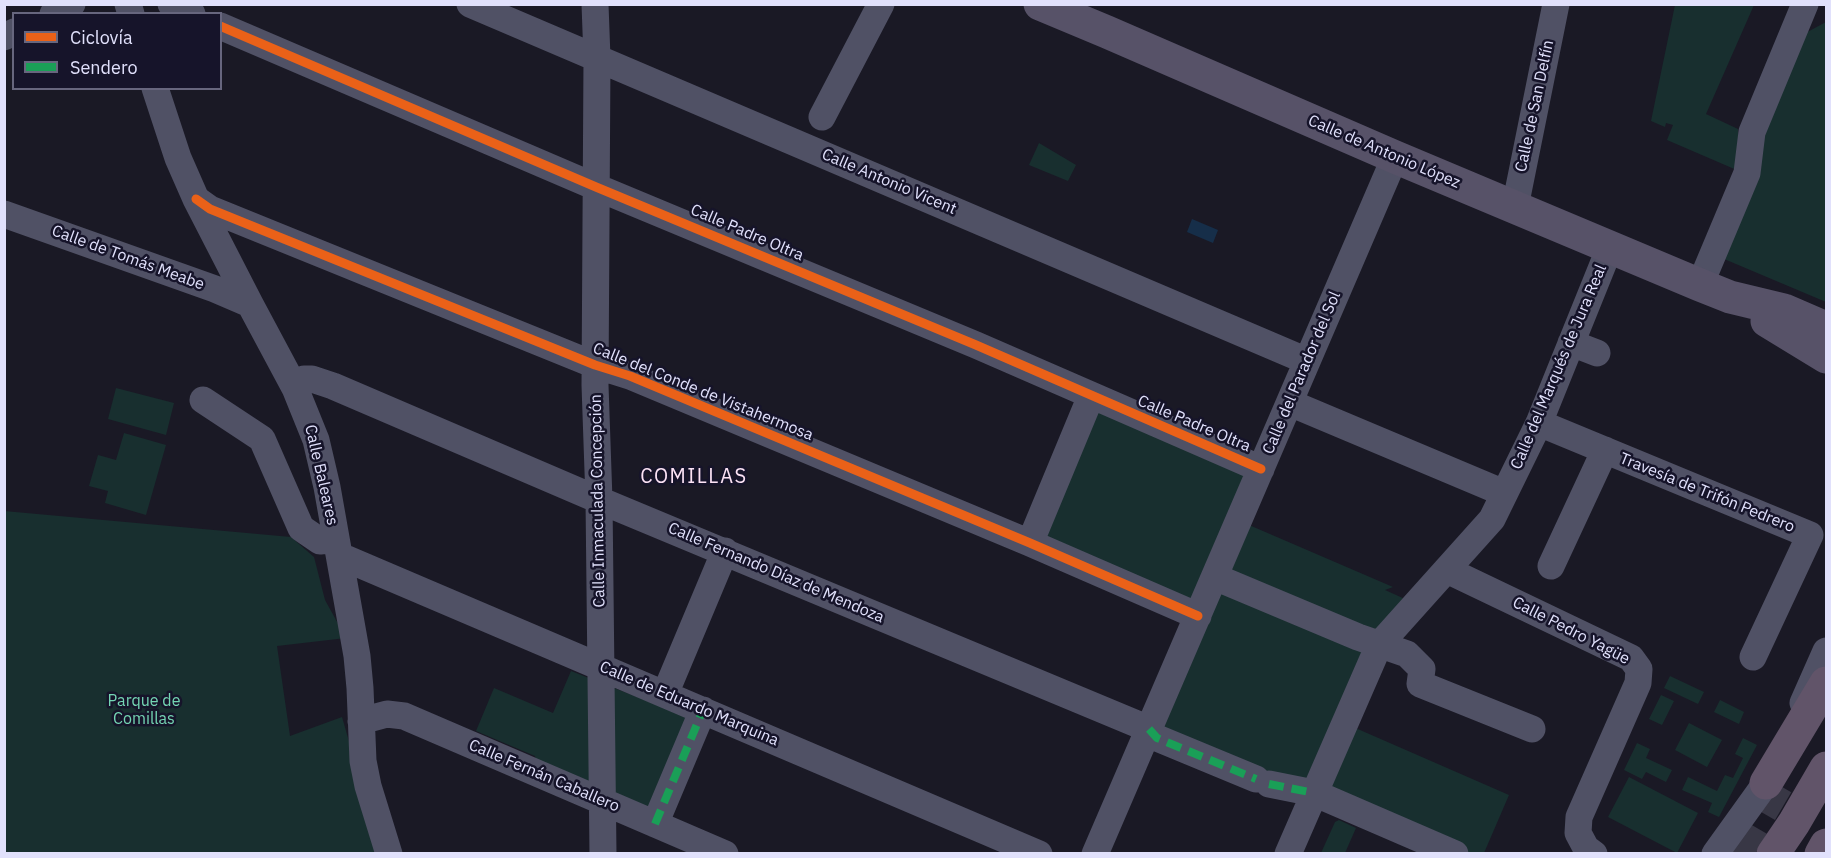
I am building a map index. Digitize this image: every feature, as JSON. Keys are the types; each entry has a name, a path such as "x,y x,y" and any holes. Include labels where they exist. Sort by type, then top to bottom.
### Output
{"highway":[{"path":"1766,783 1827,683"},
{"path":"1773,854 1827,768"},
{"path":"1821,854 1827,845"}],"main road":[{"name":"Calle de Antonio López","path":"1040,4 1077,12 1395,157 1700,285 1730,297 1784,310 1827,328"},
{"name":"Calle de Antonio López","path":"1730,297 1779,330 1827,357"}],"street":[{"path":"57,12 72,4"},
{"path":"171,4 188,12"},
{"name":"Calle Antonio Vicent","path":"470,4 1307,362"},
{"name":"Calle Inmaculada Concepción","path":"595,4 597,58 595,365 603,854"},
{"path":"822,117 881,4"},
{"name":"Calle de San Delfín","path":"1515,207 1556,4"},
{"path":"1700,285 1747,173 1752,132 1805,4"},
{"name":"Calle Padre Oltra","path":"222,27 596,187 976,345 1261,469"},
{"name":"Calle Baleares","path":"156,90 178,158 196,199 295,388 316,440 357,656 363,761 368,786 389,854"},
{"name":"Calle del Parador del Sol","path":"1095,854 1395,157"},
{"name":"Calle del Conde de Vistahermosa","path":"196,199 210,209 595,365 630,376 1030,543 1198,616"},
{"name":"Calle de Tomás Meabe","path":"4,214 215,289 249,304"},
{"name":"Calle del Marqués de Jura Real","path":"1288,854 1379,645 1492,519 1539,423 1610,247"},
{"path":"1571,343 1597,353"},
{"name":"Calle Fernando Díaz de Mendoza","path":"295,388 304,379 320,381 1149,729 1157,738 1263,781 1314,793 1455,854"},
{"path":"1030,543 1091,396"},
{"name":"Calle de Eduardo Marquina","path":"203,400 262,439 302,528 320,541 338,547 601,667 1039,854"},
{"path":"1290,403 1504,494"},
{"name":"Travesía de Trifón Pedrero","path":"1539,423 1810,535 1753,657"},
{"name":"Travesía de Trifón Pedrero","path":"1551,566 1605,450"},
{"path":"665,694 725,552"},
{"name":"Calle Pedro Yagüe","path":"1447,570 1631,658 1639,669 1638,683 1579,817 1578,833 1586,848 1593,854"},
{"path":"1215,577 1379,645 1407,654 1422,669 1420,684 1532,729"},
{"path":"1715,854 1766,783 1827,651"},
{"path":"655,824 703,710"},
{"name":"Calle Fernán Caballero","path":"361,721 387,714 404,716 724,854"}],"green space":[{"path":"1675,5 1754,5 1706,114 1738,129 1739,171 1667,140 1673,125 1666,123 1665,127 1651,121"},
{"path":"1826,22 1826,302 1717,256 1800,36"},
{"path":"1039,143 1076,165 1068,181 1029,165"},
{"path":"116,388 174,403 166,435 108,419"},
{"path":"1091,396 1261,469 1249,525 1393,587 1385,590 1416,604 1344,723 1509,795 1484,853 1455,853 1157,738 1198,616 1030,543"},
{"path":"124,433 166,445 146,515 105,503 108,491 89,486 98,455 116,460"},
{"name":"Parque de Comillas","path":"4,511 291,537 314,557 325,600 346,638 277,646 290,736 342,717 381,853 5,853"},
{"path":"571,671 698,721 659,814 476,731 494,688 553,713"},
{"path":"1670,676 1704,692 1698,704 1664,688"},
{"path":"1661,695 1674,701 1662,725 1649,719"},
{"path":"1720,700 1744,712 1739,724 1714,712"},
{"path":"1689,723 1722,740 1707,767 1675,750"},
{"path":"1743,738 1757,745 1719,817 1708,812 1712,803 1682,790 1688,777 1717,791 1725,775 1733,778 1743,758 1735,754"},
{"path":"1637,743 1650,749 1646,758 1672,770 1666,782 1646,772 1642,779 1624,770"},
{"path":"1629,777 1698,813 1677,853 1608,817"},
{"path":"1339,820 1356,828 1345,853 1321,853 1335,822"}],"water":[{"path":"1192,219 1218,230 1213,243 1187,232"}],"tunnel":[{"path":"1736,854 1777,784"}],"marked path":[{"path":"655,824 703,710"},
{"path":"1149,729 1157,738 1256,779"},
{"path":"1269,784 1314,793"}],"cycle path":[{"path":"222,27 596,187 976,345 1261,469"},
{"path":"196,199 210,209 595,365 630,376 1030,543 1198,616"}],"district":[{"name":"COMILLAS","path":"694,477"}]}
